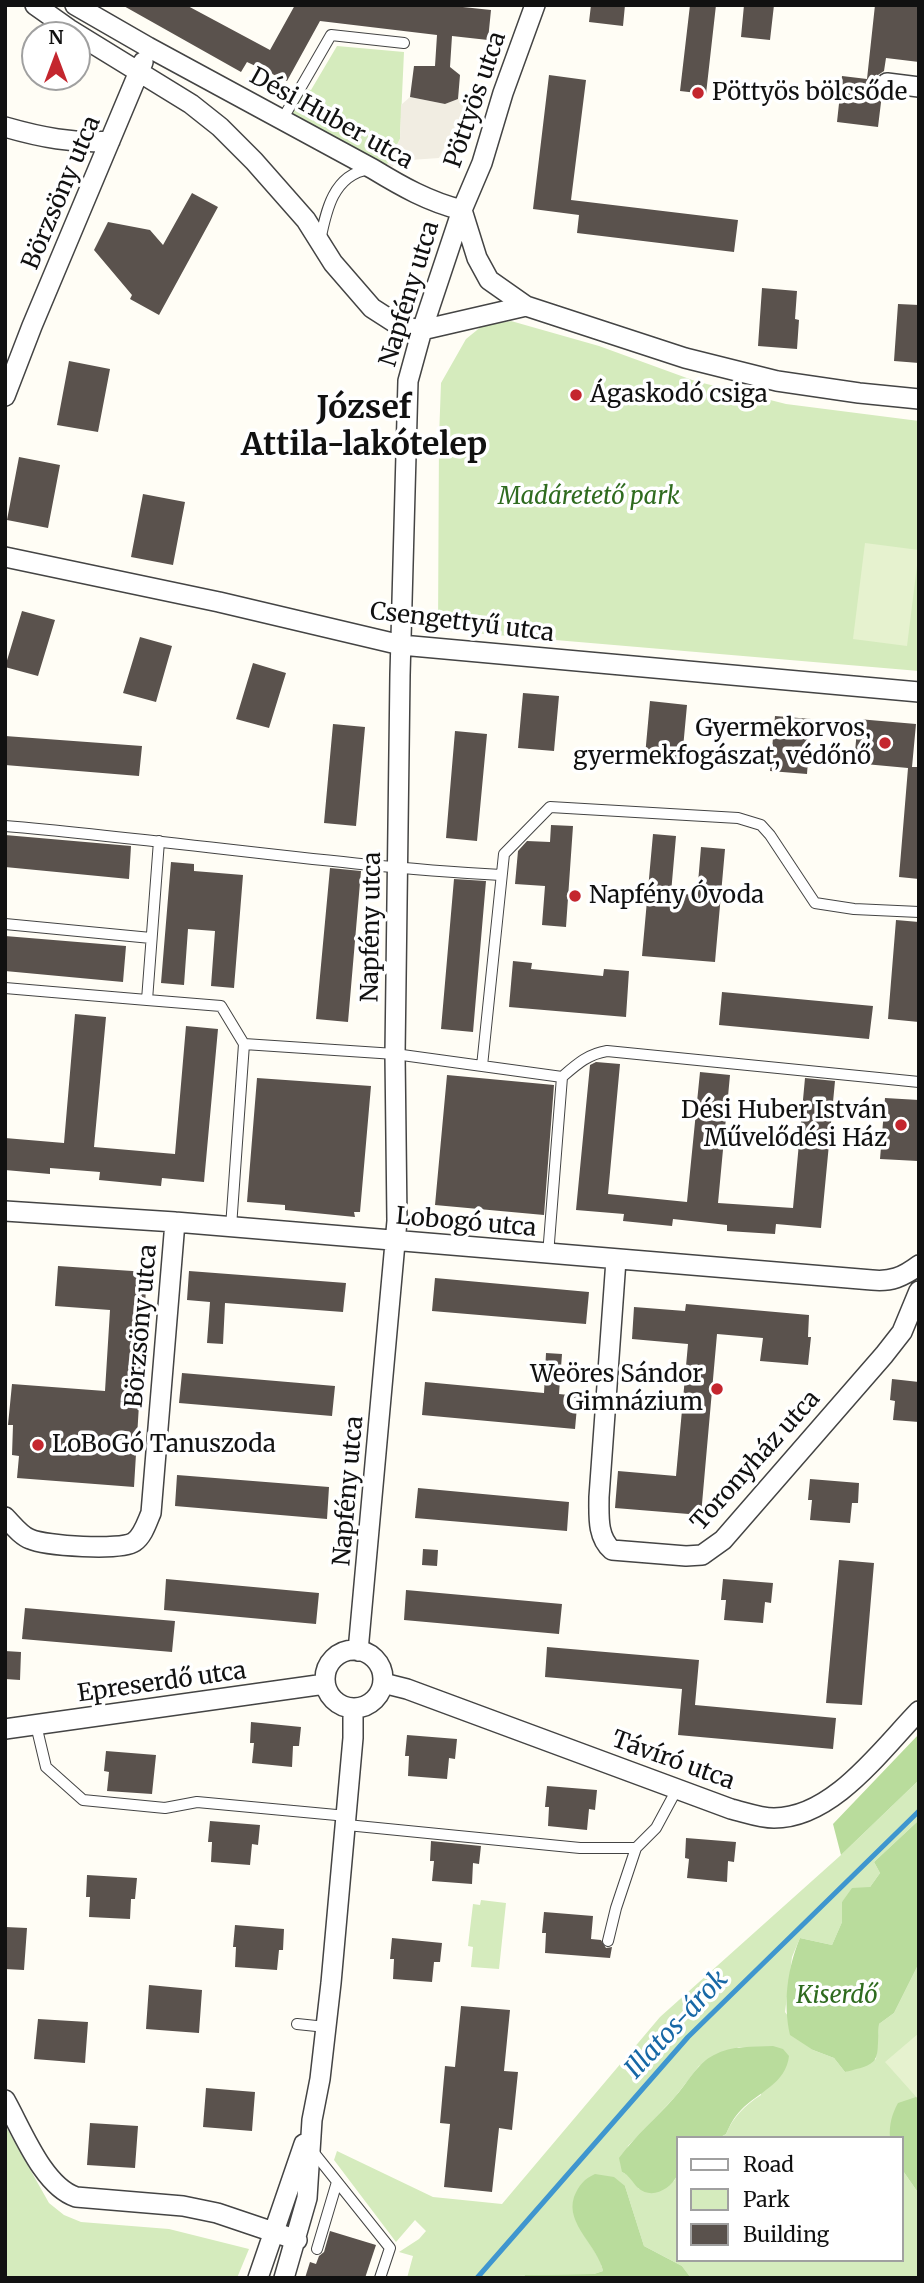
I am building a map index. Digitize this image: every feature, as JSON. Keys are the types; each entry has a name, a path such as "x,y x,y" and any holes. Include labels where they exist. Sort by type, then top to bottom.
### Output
{"street":[{"path":"35,5 191,104 220,127 306,220 333,263 372,308 400,326 422,330 526,306"},
{"name":"Dési Huber utca","path":"75,5 396,184 462,210"},
{"name":"Pöttyös utca","path":"462,210 482,163 503,93 535,5"},
{"name":"Börzsöny utca","path":"5,396 140,73 148,47"},
{"path":"887,83 919,87"},
{"path":"5,127 55,139 86,143 110,141"},
{"path":"462,210 477,258 489,280 526,306 685,358 765,378 859,393 919,399"},
{"name":"Napfény utca","path":"358,1651 396,1241 397,868 406,405 410,370 462,210"},
{"name":"Csengettyű utca","path":"5,557 219,602 401,645 919,692"},
{"name":"Lobogó utca","path":"5,1211 175,1222 882,1281 904,1276 919,1265"},
{"name":"Börzsöny utca","path":"5,1517 29,1539 58,1544 116,1548 135,1542 145,1527 151,1513 175,1222"},
{"name":"Toronyház utca","path":"616,1260 599,1497 601,1533 612,1550 702,1555 723,1540 884,1355 902,1332 919,1291"},
{"path":"358,1651 368,1654 377,1662 383,1683 380,1693 373,1701 353,1709 332,1699 325,1684 327,1669 334,1658 345,1652 358,1651"},
{"name":"Távíró utca","path":"383,1683 407,1689 731,1809 774,1818 808,1812 825,1803 849,1785 919,1711"},
{"name":"Epreserdő utca","path":"5,1729 325,1684"},
{"path":"284,2278 307,2198 312,2120 326,2027 347,1820 354,1738 353,1709"},
{"path":"5,2100 46,2174 65,2193 76,2197 183,2206 218,2213 296,2240"},
{"path":"258,2278 312,2120"}],"lane":[{"path":"282,120 331,35 404,43"},
{"path":"320,243 326,213 338,188 357,172 373,169"},
{"path":"482,1066 504,854 550,807 738,818 761,825 781,849 815,903 854,909 919,912"},
{"path":"5,827 397,868 501,875"},
{"path":"148,1000 159,841"},
{"path":"5,924 151,938"},
{"path":"5,988 221,1006 244,1044 231,1227"},
{"path":"244,1044 395,1054 562,1077"},
{"path":"548,1255 562,1077 593,1053 607,1051 919,1082"},
{"path":"36,1725 46,1768 83,1800 165,1808 197,1802 591,1849 636,1848"},
{"path":"608,1941 636,1848 656,1828 677,1789"},
{"path":"297,2024 326,2027"},
{"path":"310,2148 390,2248 380,2278"},
{"path":"317,2249 337,2182"}],"green space":[{"path":"337,46 404,52 400,139 387,165 287,111 301,88 311,90"},
{"name":"Madáretető park","path":"511,321 599,346 695,381 786,404 919,421 919,671 438,630 441,383 466,339 482,326"},
{"path":"865,543 919,550 907,646 853,639"},
{"path":"919,1734 919,1780 841,1855 833,1824"},
{"path":"919,1780 919,1820 874,1862 880,1873 870,1887 842,1902 842,1922 832,1945 800,1938 792,1957 785,2012 813,2050 834,2058 845,2072 876,2059 879,2024 894,2013 919,1963 919,2096 890,2136 722,2136 740,2112 761,2095 755,2047 739,2047 699,2066 675,2097 628,2146 622,2172 631,2177 639,2189 674,2181 676,2178 676,2262 903,2262 903,2171 919,2194 919,2278 691,2278 682,2266 644,2246 625,2186 584,2235 600,2260 603,2271 594,2274 525,2275 522,2278 407,2278 413,2256 399,2252 426,2231 415,2220 396,2242 334,2160 337,2151 433,2197 502,2204 660,2017 841,1855"},
{"name":"Kiserdő","path":"919,1820 919,1963 894,2013 879,2024 876,2058 866,2066 845,2072 834,2058 813,2050 790,2035 787,1998 792,1962 800,1938 832,1945 842,1922 842,1902 852,1888 870,1887 880,1873 874,1862"},
{"path":"481,1900 506,1903 499,1969 471,1967 473,1947 468,1946 473,1904 480,1905"},
{"path":"919,2033 919,2098 918,2099 885,2062"},
{"name":"Kiserdő","path":"773,2046 783,2049 789,2056 783,2074 741,2110 726,2134 676,2136 676,2177 665,2189 649,2193 638,2188 622,2172 619,2158 702,2063 714,2055 743,2047"},
{"path":"919,2096 919,2194 903,2171 903,2136 890,2136 891,2119 898,2103"},
{"path":"5,2125 49,2203 64,2215 81,2222 169,2229 249,2249 237,2278 5,2278"},
{"path":"595,2174 614,2177 625,2186 644,2246 682,2266 691,2278 522,2278 525,2275 594,2274 603,2271 578,2226 572,2207 580,2186"}],"shaded area":[{"path":"410,97 445,104 458,99 467,103 439,158 396,161 392,168 387,165 400,139 401,105"}],"building":[{"path":"122,5 186,5 270,50 295,5 444,5 491,10 488,40 452,36 450,67 460,75 458,99 445,104 410,97 414,66 435,66 437,35 320,21 287,81 247,62 241,72"},
{"path":"591,5 625,5 623,26 589,22"},
{"path":"690,5 716,5 706,94 680,91"},
{"path":"744,5 774,5 770,40 741,37"},
{"path":"875,5 919,5 919,62 886,58 884,71 878,75 875,82 876,88 882,94 878,127 837,122 842,76 867,79"},
{"path":"549,75 586,80 571,200 738,220 734,252 577,233 579,215 533,209"},
{"path":"192,193 218,207 159,315 130,299 132,295 94,250 108,222 150,230 163,245"},
{"path":"762,288 797,291 797,349 758,346"},
{"path":"898,304 919,305 919,363 894,361"},
{"path":"69,361 110,369 98,432 57,425"},
{"path":"19,457 60,465 48,528 7,520"},
{"path":"143,494 185,502 173,565 131,557"},
{"path":"22,611 55,620 38,676 5,667"},
{"path":"140,637 172,646 156,702 123,693"},
{"path":"253,663 286,673 269,728 236,719"},
{"path":"523,693 559,696 554,751 518,748"},
{"path":"650,701 687,705 682,759 645,756"},
{"path":"775,716 811,719 807,774 770,771"},
{"path":"858,719 916,724 912,767 919,767 919,879 899,877 908,768 854,763"},
{"path":"333,724 365,727 356,826 324,823"},
{"path":"455,731 487,734 477,841 446,838"},
{"path":"5,736 142,746 139,776 5,765"},
{"path":"551,825 573,826 566,927 542,925 545,886 515,884 518,851 527,841 550,842"},
{"path":"653,834 676,836 671,893 697,895 701,847 725,849 715,962 642,956"},
{"path":"5,835 131,846 129,879 5,867"},
{"path":"171,862 194,864 194,871 243,875 234,988 211,986 215,931 188,929 184,985 161,983"},
{"path":"330,868 361,871 348,1022 316,1019"},
{"path":"454,879 486,881 473,1032 441,1029"},
{"path":"896,920 919,922 919,1022 888,1019"},
{"path":"5,936 126,946 123,982 5,971"},
{"path":"513,961 532,963 531,969 603,976 604,969 629,971 626,1017 509,1007"},
{"path":"722,992 873,1006 869,1039 719,1025"},
{"path":"75,1014 106,1017 94,1147 175,1154 186,1026 218,1029 204,1182 162,1178 161,1186 99,1180 100,1172 50,1168 50,1174 5,1170 5,1138 64,1143"},
{"path":"596,1062 620,1064 608,1194 687,1202 700,1072 730,1075 718,1203 793,1208 805,1078 835,1081 821,1228 776,1224 775,1234 727,1231 727,1225 673,1219 672,1226 623,1221 624,1214 576,1210 590,1065"},
{"path":"447,1075 554,1085 544,1215 435,1205"},
{"path":"257,1078 371,1086 360,1212 354,1212 355,1217 285,1210 285,1205 247,1202"},
{"name":"Dési Huber István Művelődési Ház","path":"885,1098 919,1100 918,1161 880,1159"},
{"path":"58,1266 147,1272 134,1487 17,1478 19,1456 12,1455 13,1425 8,1425 12,1384 105,1391 110,1310 55,1306"},
{"path":"189,1271 346,1283 343,1312 225,1303 223,1344 207,1343 210,1302 187,1300"},
{"path":"435,1278 589,1292 586,1324 432,1311"},
{"path":"686,1304 809,1315 808,1337 811,1337 808,1365 760,1361 763,1338 717,1334 701,1515 615,1508 618,1471 676,1476 688,1344 632,1339 634,1307 685,1311"},
{"path":"546,1353 562,1354 559,1394 578,1396 575,1429 422,1415 425,1382 544,1393"},
{"path":"182,1373 335,1386 332,1416 179,1403"},
{"path":"892,1379 919,1382 919,1422 893,1420 895,1401 890,1400"},
{"path":"177,1475 329,1487 327,1519 175,1506"},
{"path":"810,1479 859,1483 858,1503 852,1503 850,1523 810,1520"},
{"path":"418,1488 569,1502 567,1531 415,1518"},
{"path":"423,1549 438,1550 437,1566 422,1565"},
{"path":"839,1560 874,1563 862,1705 826,1703"},
{"path":"166,1579 319,1593 316,1624 164,1610"},
{"path":"723,1579 773,1583 771,1603 765,1602 763,1623 724,1620 726,1600 721,1600"},
{"path":"406,1590 562,1604 559,1634 404,1620"},
{"path":"25,1608 175,1621 172,1652 22,1639"},
{"path":"547,1647 699,1660 695,1705 836,1718 833,1749 678,1735 682,1689 545,1677"},
{"path":"5,1651 21,1652 20,1680 5,1679"},
{"path":"251,1722 301,1727 299,1746 293,1746 292,1767 252,1763 254,1743 250,1743"},
{"path":"407,1735 457,1739 455,1759 449,1758 447,1779 408,1776 409,1756 405,1756"},
{"path":"106,1751 156,1755 152,1794 107,1791 109,1772 104,1771"},
{"path":"547,1786 597,1790 595,1810 589,1809 587,1830 548,1826 549,1807 545,1807"},
{"path":"210,1821 260,1825 258,1845 252,1844 250,1865 211,1862 212,1842 208,1842"},
{"path":"686,1838 736,1842 734,1862 728,1861 727,1882 687,1878 689,1859 685,1858"},
{"path":"431,1841 481,1846 479,1864 473,1863 472,1884 432,1881 434,1861 430,1861"},
{"path":"87,1875 137,1878 135,1899 131,1899 130,1919 89,1917"},
{"path":"544,1912 593,1916 591,1939 601,1940 606,1948 612,1947 610,1958 545,1953 546,1933 542,1933"},
{"path":"235,1925 284,1929 283,1950 279,1950 277,1970 235,1967"},
{"path":"5,1927 27,1928 24,1970 5,1969"},
{"path":"392,1938 442,1943 440,1962 434,1962 432,1982 393,1979 394,1959 390,1959"},
{"path":"149,1985 202,1990 199,2033 146,2029"},
{"path":"461,2006 510,2010 504,2071 518,2072 512,2130 499,2128 492,2192 444,2187 450,2124 440,2123 445,2066 455,2067"},
{"path":"38,2019 88,2022 85,2063 34,2059"},
{"path":"206,2088 255,2092 252,2131 203,2127"},
{"path":"90,2123 138,2126 135,2168 87,2165"},
{"path":"330,2231 376,2245 365,2278 305,2278 310,2262 316,2264 324,2252"}],"waterway":[{"name":"Illatos-árok","path":"477,2278 688,2037 919,1811"}],"place":[{"name":"Pöttyös bölcsőde","path":"698,93"},
{"name":"Ágaskodó csiga","path":"576,395"},
{"name":"Gyermekorvos, gyermekfogászat, védőnő","path":"885,743"},
{"name":"Napfény Óvoda","path":"575,896"},
{"name":"Dési Huber István Művelődési Ház","path":"901,1125"},
{"name":"Weöres Sándor Gimnázium","path":"717,1389"},
{"name":"LoBoGó Tanuszoda","path":"38,1445"}],"district":[{"name":"József Attila-lakótelep","path":"364,428"}]}
